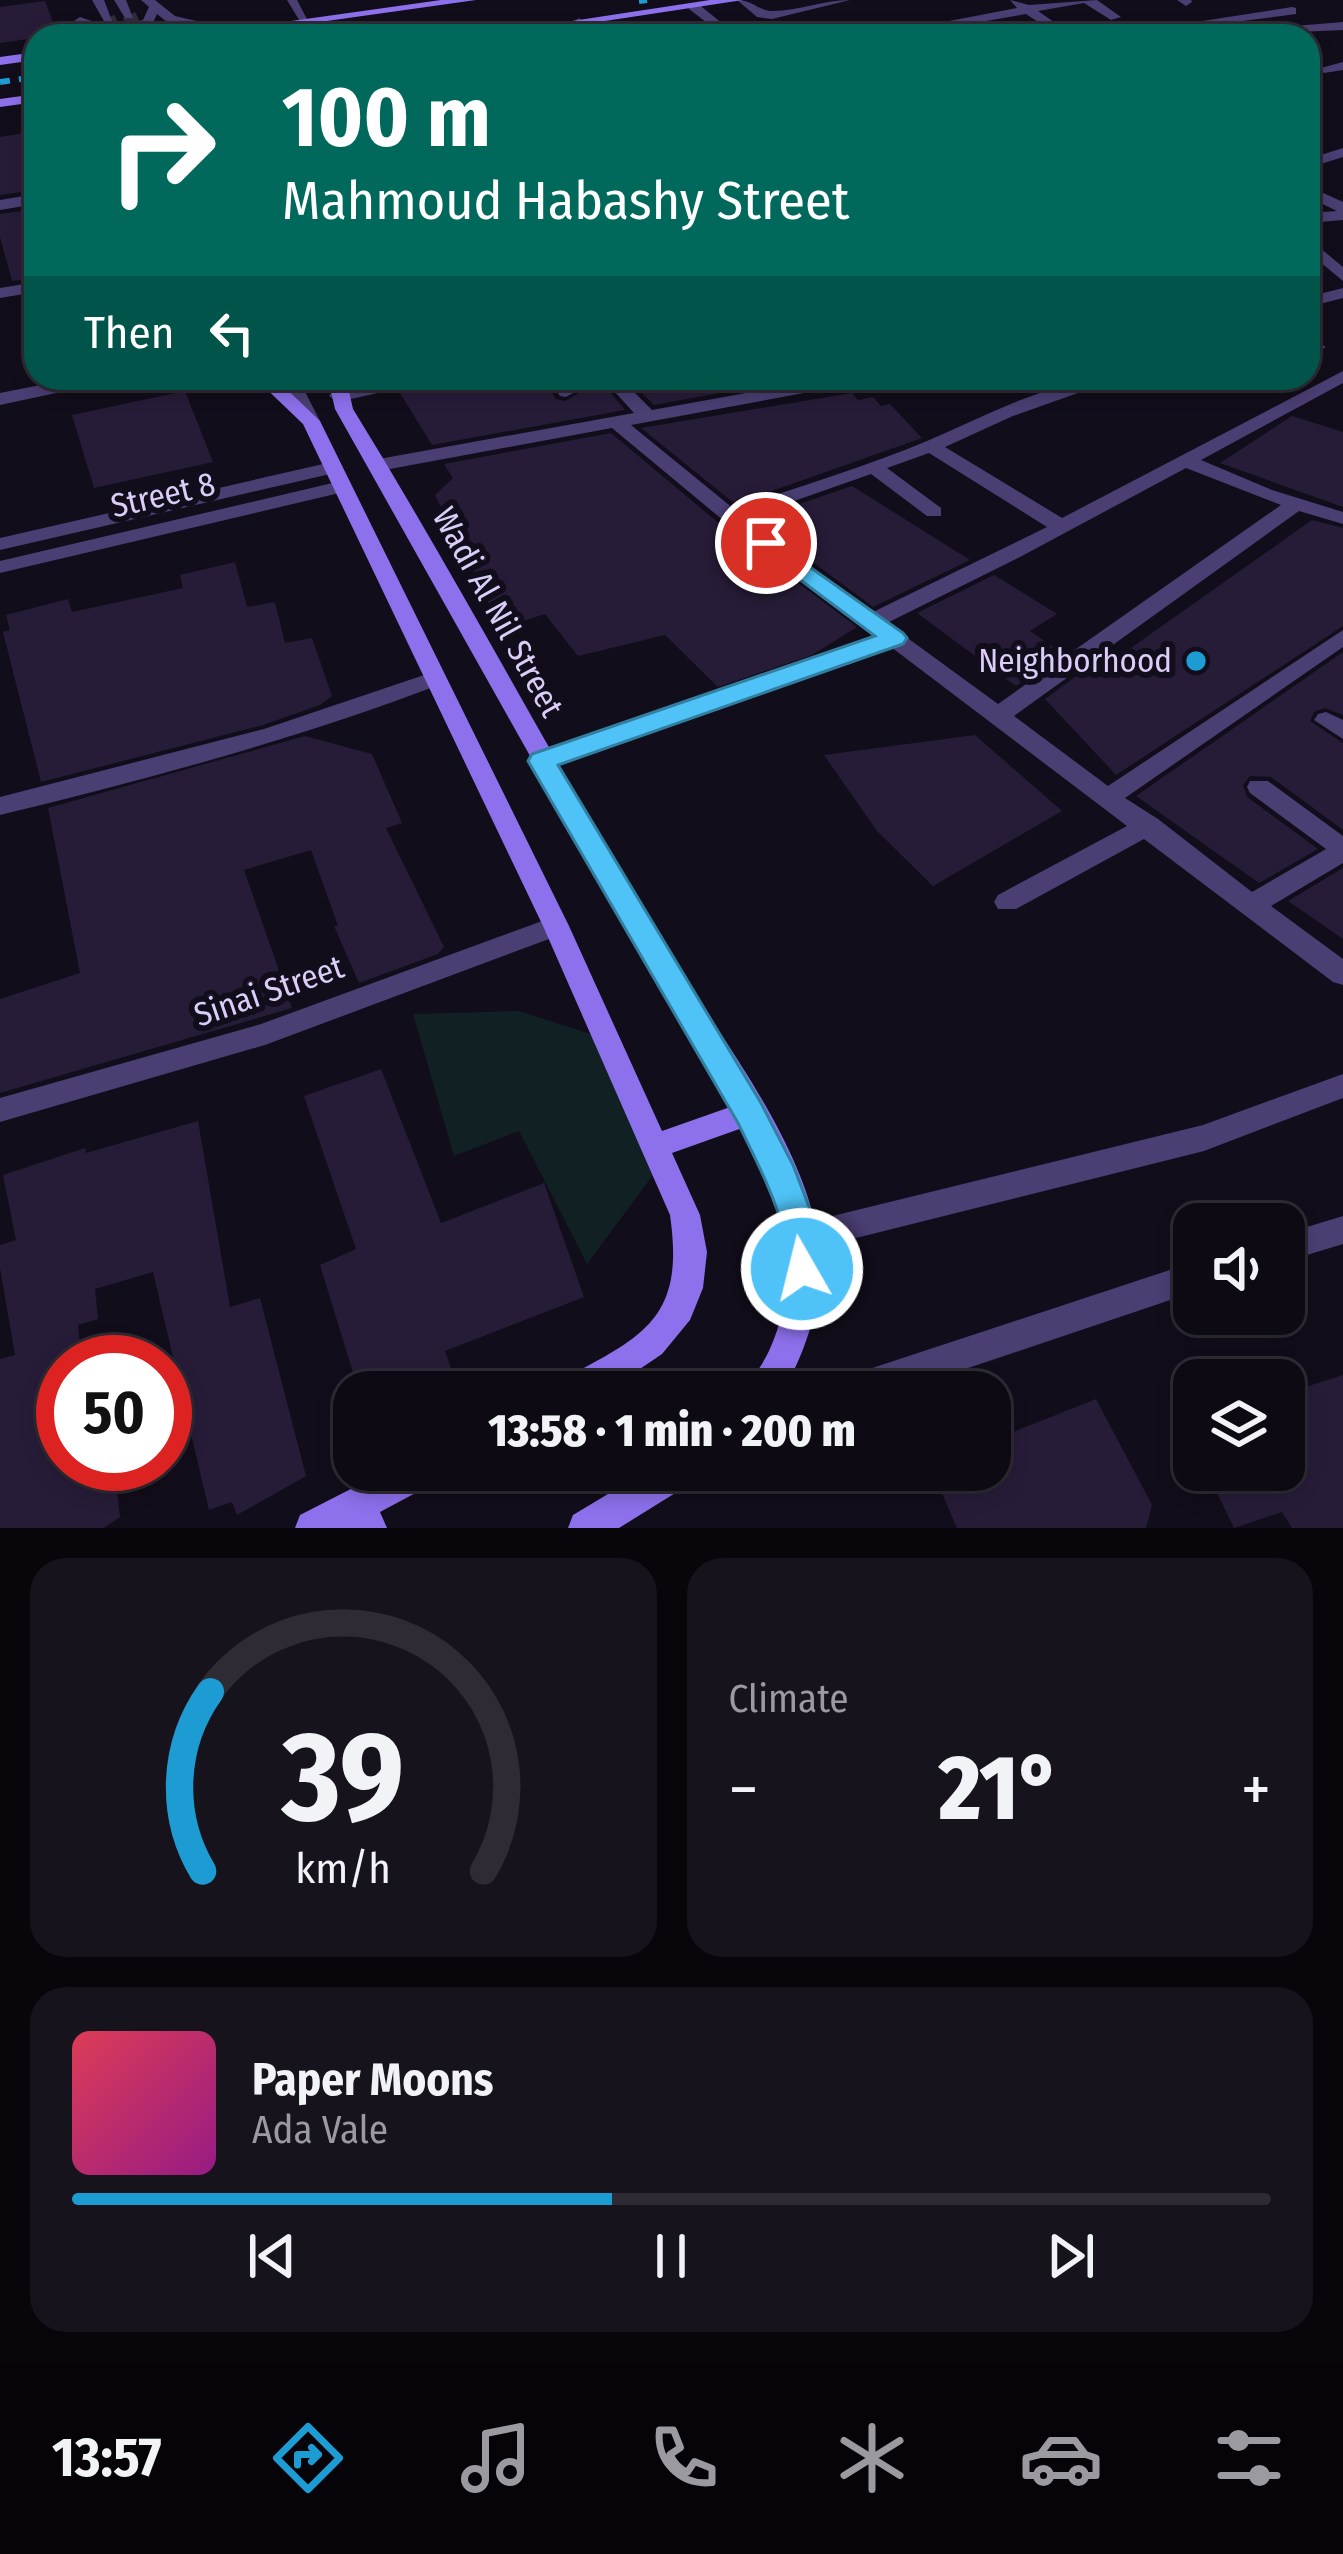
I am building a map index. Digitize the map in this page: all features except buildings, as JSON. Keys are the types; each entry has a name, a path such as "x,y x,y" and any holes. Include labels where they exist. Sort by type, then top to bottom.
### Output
{"main road":[{"path":"283,24 470,0"},
{"path":"565,24 740,0"},
{"path":"277,390 311,422 556,926 685,1215 692,1265 676,1315 639,1358 614,1371"},
{"name":"Wadi Al Nil Street","path":"337,390 542,761 749,1113 781,1176 804,1238 800,1301 780,1371"},
{"path":"653,1147 749,1113"},
{"path":"313,1528 364,1516 397,1491"},
{"path":"586,1528 647,1491"}],"street":[{"path":"98,0 108,18"},
{"path":"120,0 129,15"},
{"path":"740,0 761,14 772,15 844,0"},
{"path":"1013,0 1049,24"},
{"path":"961,24 1084,0 1115,17"},
{"path":"150,5 188,24"},
{"path":"693,6 716,24"},
{"path":"1205,24 1292,11"},
{"path":"1247,16 1258,24"},
{"path":"1324,69 1343,66"},
{"path":"1320,254 1343,276"},
{"path":"0,398 41,390"},
{"path":"295,390 311,422"},
{"path":"624,390 648,416"},
{"path":"379,465 770,390"},
{"path":"730,517 874,468 1006,412 1075,390"},
{"path":"872,622 1317,390"},
{"path":"616,422 730,517 1343,974"},
{"path":"931,446 1062,527"},
{"path":"1186,461 1343,518"},
{"path":"874,468 934,512"},
{"name":"Street 8","path":"0,544 336,477"},
{"name":"Street 8","path":"0,567 336,477"},
{"path":"999,715 1295,504"},
{"path":"1110,796 1343,637"},
{"path":"542,761 895,638"},
{"path":"0,806 176,764 360,708 433,680"},
{"path":"1253,904 1343,850 1259,787"},
{"path":"1007,902 1149,825"},
{"name":"Sinai Street","path":"0,1110 265,1034 556,926"},
{"path":"804,1238 1204,1138 1343,1086"},
{"path":"1305,1242 1343,1230"},
{"path":"911,1371 1173,1284"}],"lane":[{"path":"292,0 304,21"}],"shaded area":[{"path":"519,1011 594,1035 653,1175 587,1264 519,1131 454,1156 413,1014"}],"tunnel":[{"path":"129,15 133,24"},
{"path":"108,18 111,24"}],"railway":[{"path":"639,1 647,0"},
{"path":"0,82 24,79"}],"place":[{"name":"Neighborhood","path":"1196,661"}],"route":[{"path":"766,543 895,638 542,761 749,1113 781,1176 804,1238 802,1269"}]}
